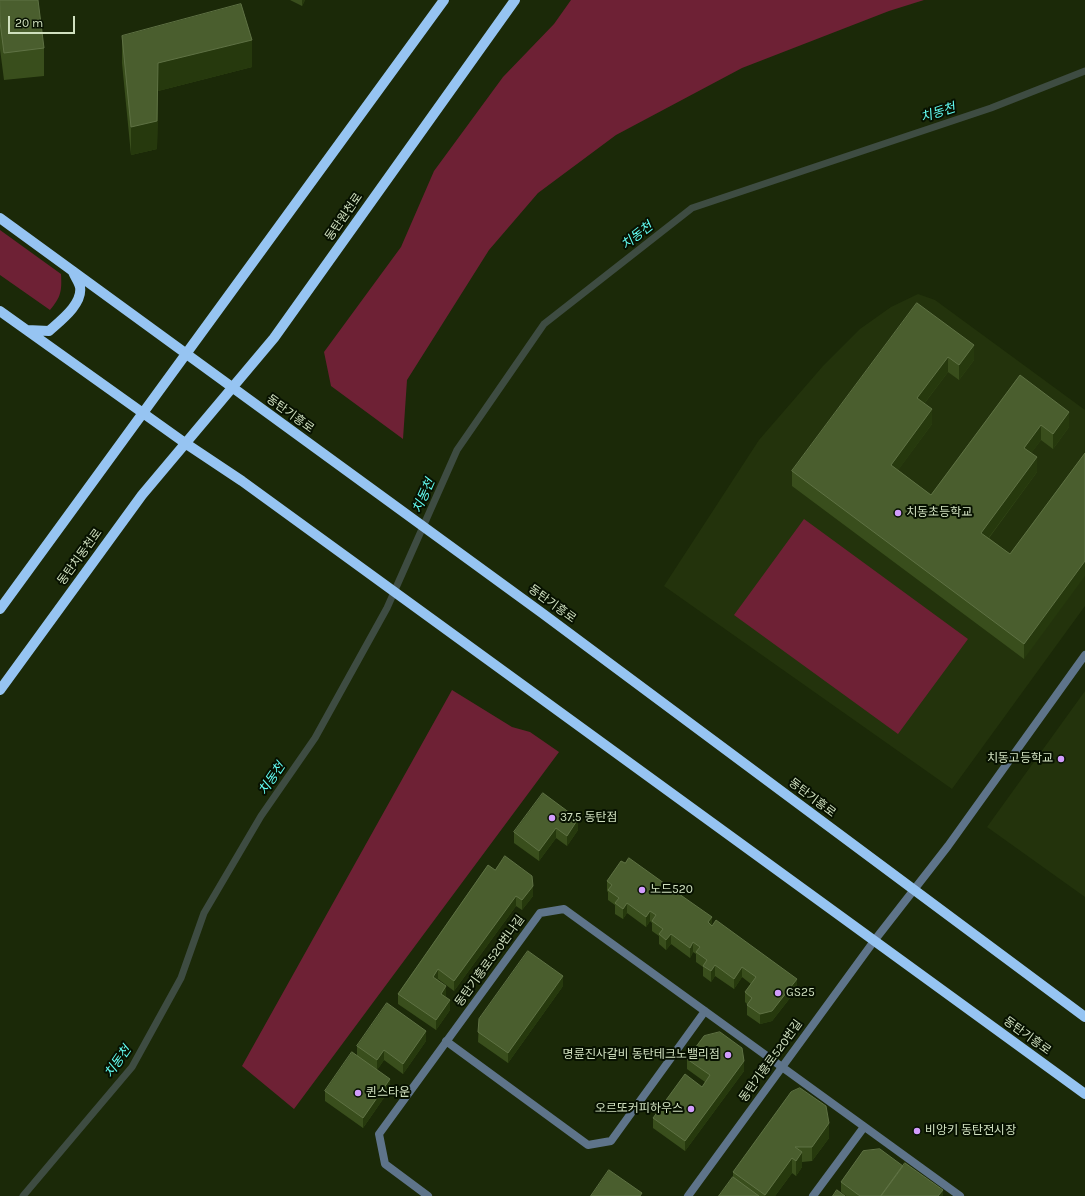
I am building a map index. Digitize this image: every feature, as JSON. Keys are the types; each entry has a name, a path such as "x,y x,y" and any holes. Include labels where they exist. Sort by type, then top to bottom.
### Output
{"main road":[{"path":"0,609 444,0"},
{"name":"동탄원천로","path":"185,443 274,338 515,0"},
{"name":"동탄기흥로","path":"0,218 542,612 1085,1017"},
{"path":"27,330 49,331 65,317 77,302 80,288 73,271"},
{"name":"동탄기흥로","path":"0,311 185,443 242,481 1085,1094"},
{"name":"동탄치동천로","path":"0,690 142,495 185,443"}],"street":[{"name":"동탄기흥로520번길","path":"688,1196 874,941 948,846 1085,655"},
{"name":"동탄기흥로520번나길","path":"428,1196 385,1164 378,1134 540,913 564,909 960,1196"},
{"path":"446,1041 588,1145 611,1141 705,1011"},
{"path":"813,1196 864,1126"}],"shaded area":[{"path":"571,0 924,0 889,11 742,68 616,135 538,193 489,250 407,380 403,439 331,386 324,352 401,247 434,171 503,77 554,24"},
{"path":"0,230 61,274 60,294 50,310 0,275"},
{"name":"치동초등학교","path":"918,294 935,300 1085,410 1085,606 952,789 664,586 759,440 823,366 860,329 891,307"},
{"path":"804,519 968,639 898,734 734,615"},
{"path":"452,690 512,727 530,732 559,752 294,1109 242,1066"},
{"name":"치동고등학교","path":"1085,691 1085,897 987,827"}],"building":[{"path":"0,0 38,0 44,48 4,53 0,22"},
{"path":"241,4 252,40 158,63 157,121 131,127 122,36"},
{"path":"917,303 974,345 959,365 948,357 917,398 932,409 891,465 931,495 1020,375 1069,412 1053,434 1041,425 1024,448 1037,457 981,533 1010,554 1085,453 1085,561 1024,644 792,471"},
{"path":"543,793 578,819 567,836 556,828 539,851 514,832"},
{"path":"505,856 532,876 533,886 522,900 516,896 454,981 438,969 433,977 446,986 441,994 450,1000 436,1020 398,994 488,865 495,870"},
{"path":"629,858 668,886 664,891 668,894 672,889 712,917 708,922 712,926 716,920 797,979 772,1011 760,1014 747,1005 752,998 745,992 756,977 742,967 734,979 715,965 711,971 703,966 707,960 696,952 700,947 693,942 690,948 671,934 666,940 659,934 663,929 652,921 656,915 650,911 646,917 627,903 623,909 615,903 619,898 608,890 612,885 607,881 621,861 625,863"},
{"path":"528,951 563,976 508,1053 478,1032 479,1019"},
{"path":"387,1003 426,1031 403,1064 384,1050 377,1060 357,1046"},
{"path":"720,1032 742,1048 744,1061 685,1141 653,1118 685,1074 702,1087 710,1075 687,1059 704,1036"},
{"path":"352,1052 390,1079 363,1118 325,1091"},
{"path":"800,1088 826,1106 829,1123 812,1147 795,1147 802,1152 796,1161 792,1158 765,1195 733,1172 791,1092"},
{"path":"880,1149 903,1166 881,1196 860,1196 841,1182 863,1151"},
{"path":"905,1163 943,1190 938,1196 881,1196"},
{"path":"609,1170 642,1193 640,1196 591,1196"},
{"path":"733,1177 759,1196 719,1196"},
{"path":"837,1190 845,1196 833,1196"}],"waterway":[{"name":"치동천","path":"23,1196 132,1067 181,978 204,913 261,816 315,738 387,608 457,450 544,324 692,208 991,108 1085,71"}],"place":[{"name":"치동초등학교","path":"898,513"},
{"name":"치동고등학교","path":"1061,759"},
{"name":"37.5 동탄점","path":"552,818"},
{"name":"노드520","path":"642,890"},
{"name":"GS25","path":"778,993"},
{"name":"명륜진사갈비 동탄테크노밸리점","path":"728,1055"},
{"name":"퀸스타운","path":"358,1093"},
{"name":"오르또커피하우스","path":"691,1109"},
{"name":"비앙키 동탄전시장","path":"917,1131"}]}
